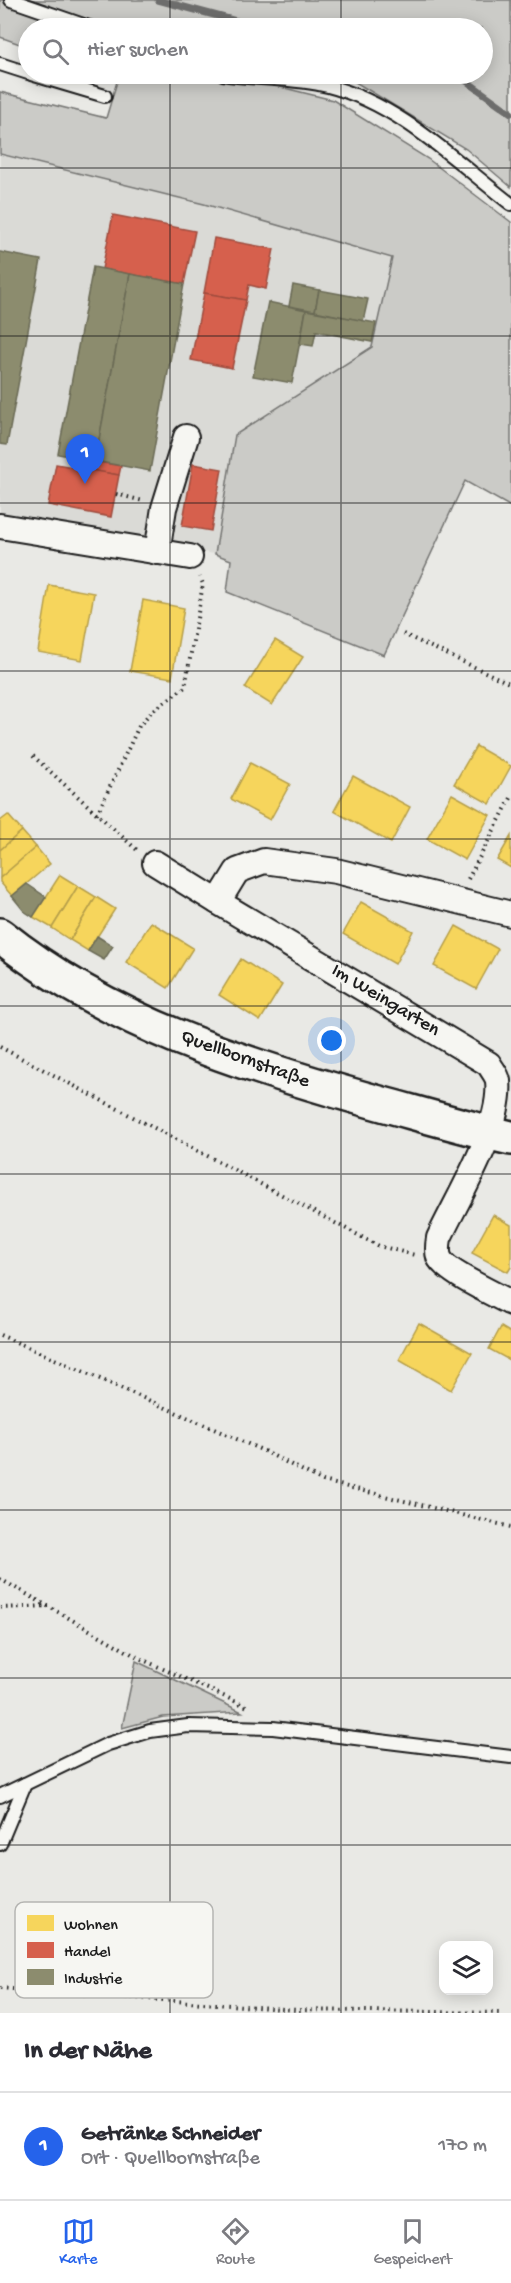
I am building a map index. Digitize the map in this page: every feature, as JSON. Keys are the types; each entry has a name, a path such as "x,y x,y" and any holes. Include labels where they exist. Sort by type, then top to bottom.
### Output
{"main road":[{"name":"Quellbornstraße","path":"0,935 27,956 83,990 162,1030 214,1052 312,1084 500,1135"}],"street":[{"path":"157,552 164,508 186,437"},
{"path":"0,526 190,557"},
{"path":"218,902 237,871 264,861 336,871 511,914"},
{"name":"Im Weingarten","path":"155,863 489,1064 498,1078 500,1135 439,1238 439,1259"},
{"path":"439,1259 449,1268 511,1303"}],"lane":[{"path":"11,0 63,18"},
{"path":"0,64 18,69"},
{"path":"66,84 105,96"},
{"path":"316,84 371,100 407,123 511,204"},
{"path":"0,1796 108,1744 150,1731 188,1726 273,1728 511,1757"},
{"path":"0,1844 25,1784"}],"path":[{"path":"98,814 139,726 151,712 184,687 203,584 190,557"},
{"path":"403,634 511,684"},
{"path":"33,756 155,863"},
{"path":"457,901 511,798"},
{"path":"0,1047 379,1246 439,1259"},
{"path":"0,1335 264,1451 323,1481 511,1527"},
{"path":"0,1579 140,1658 252,1709 273,1728"},
{"path":"0,1608 50,1606"},
{"path":"0,1988 15,1989"},
{"path":"134,1998 308,2011 503,2013"}],"shaded area":[{"path":"0,0 511,0 511,187 466,149 359,84 493,84 493,18 18,18 18,43 0,37"},
{"path":"116,84 268,84 333,100 428,159 511,222 511,507 465,481 384,655 227,592 231,560 215,554 235,435 372,347 392,258 204,204 0,154 0,92 106,118"},
{"path":"0,154 204,204 393,258 372,347 235,435 215,554 0,518"},
{"path":"136,1661 242,1712 163,1717 122,1728"}],"building: Wohnen":[{"path":"49,585 94,593 82,660 38,652"},
{"path":"143,600 184,608 172,678 130,671"},
{"path":"275,640 303,657 272,705 245,688"},
{"path":"476,746 511,766 490,804 454,784"},
{"path":"250,763 290,784 270,820 231,799"},
{"path":"353,776 410,807 391,843 334,811"},
{"path":"452,794 490,815 465,860 427,839"},
{"path":"8,815 22,831 0,850 0,821"},
{"path":"22,831 36,847 0,878 0,850"},
{"path":"511,836 511,868 497,860"},
{"path":"36,847 50,864 12,896 0,882 0,878"},
{"path":"60,875 78,886 52,928 33,917"},
{"path":"78,886 96,897 70,940 52,928"},
{"path":"96,897 115,909 88,951 70,940"},
{"path":"361,902 413,931 395,964 343,934"},
{"path":"151,922 193,948 168,988 126,962"},
{"path":"456,926 498,949 476,989 434,966"},
{"path":"241,959 282,985 260,1021 219,995"},
{"path":"493,1215 511,1225 511,1267 508,1272 472,1253"},
{"path":"419,1323 472,1353 451,1390 399,1360"},
{"path":"501,1327 511,1333 511,1361 489,1349"}],"building: Handel":[{"path":"113,215 195,231 184,284 102,269"},
{"path":"214,238 274,249 266,289 249,285 246,300 204,293"},
{"path":"204,293 246,300 232,368 191,360"},
{"path":"86,460 121,466 119,475 84,469"},
{"path":"56,464 119,475 111,517 48,505"},
{"path":"193,464 222,469 211,531 182,526"}],"building: Industrie":[{"path":"0,252 41,260 7,445 0,444"},
{"path":"93,267 130,274 95,461 58,454"},
{"path":"130,274 184,284 150,471 95,461"},
{"path":"293,285 319,290 315,311 289,306"},
{"path":"319,290 368,299 363,321 315,311"},
{"path":"268,302 306,310 292,383 253,376"},
{"path":"306,310 376,323 372,342 316,331 313,346 300,344"},
{"path":"27,884 46,897 33,917 24,911 12,896"},
{"path":"97,936 113,946 104,960 88,951"}],"waterway":[{"path":"158,0 226,18"},
{"path":"471,84 511,113"}],"place":[{"name":"Getränke Schneider","path":"85,484"}]}
